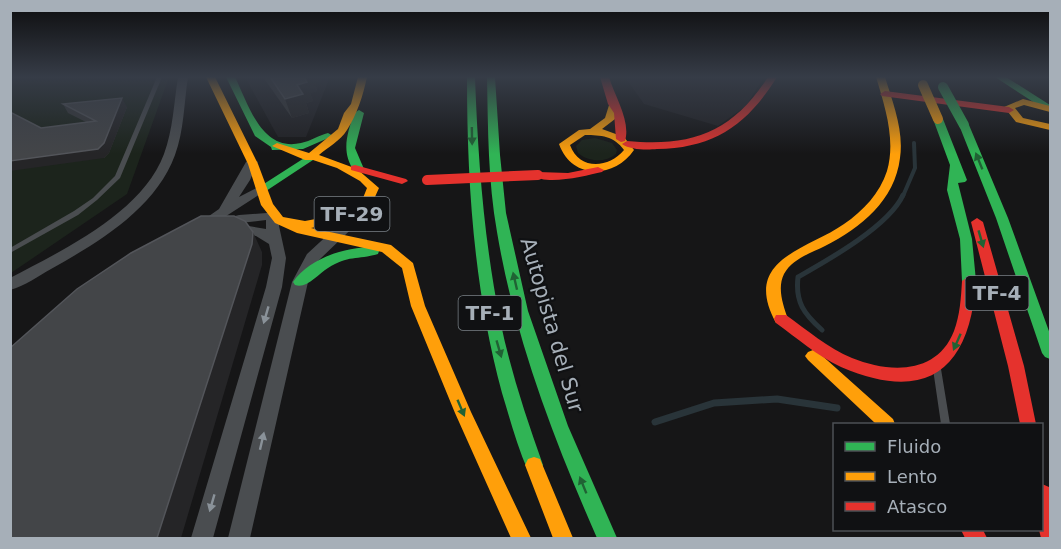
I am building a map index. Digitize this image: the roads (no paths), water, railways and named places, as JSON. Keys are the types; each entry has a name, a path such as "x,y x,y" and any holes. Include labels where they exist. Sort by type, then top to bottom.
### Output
{"main road":[{"path":"223,103 252,162 262,189 279,219 297,229 373,244 398,254 407,263 413,276 416,286 415,296"},
{"path":"243,103 260,136 276,148 402,181 568,176 668,153 724,130 750,112 758,103"},
{"name":"TF-1","path":"470,103 473,195 479,250 491,320 527,447 563,538"},
{"name":"Autopista del Sur","path":"492,103 503,232 520,306 547,395 588,497 608,538"},
{"path":"493,115 502,107 502,103"},
{"path":"886,423 792,335 781,319 774,300 773,286 775,276 782,266 853,224 872,206 888,183 896,156 896,143 887,103"},
{"name":"TF-4","path":"931,103 976,218 1016,366 1028,423"},
{"path":"952,103 1009,110 1026,122 1050,127"},
{"name":"TF-4","path":"952,103 964,125 1002,218 1050,353"},
{"path":"1009,110 1011,104 1019,103"},
{"path":"1026,103 1049,108"},
{"path":"262,189 309,158 339,134 356,104"},
{"path":"356,104 359,111 350,158 361,172"},
{"path":"593,131 610,119 613,104"},
{"path":"613,104 619,113 624,141 629,150 628,156 622,162"},
{"path":"276,148 314,143 324,139 343,124"},
{"path":"538,176 561,166 566,156 564,144 568,139 583,132 603,132 624,141 656,148 694,142"},
{"path":"566,156 580,165 603,168"},
{"path":"781,319 834,358 871,371 891,375 908,375 936,367 949,357 958,345 966,314 968,253 949,179 956,164"},
{"name":"TF-29","path":"279,219 315,225 346,218 366,208 371,200 373,188 361,172"},
{"path":"366,208 396,190 427,180"},
{"path":"300,282 330,259 350,252 369,251 393,260 415,296 463,413 521,538"},
{"path":"1043,503 1050,537"}],"street":[{"path":"10,285 98,234 126,213 144,195 170,155 179,103"},
{"path":"198,233 232,199 252,162"},
{"path":"219,214 262,189"},
{"path":"239,538 300,282 312,258 366,208"},
{"path":"198,233 239,219 279,219"},
{"path":"202,538 279,267 272,226 279,219"},
{"path":"198,233 238,228 260,232 274,241"}],"lane":[{"path":"10,251 76,213 118,177 149,103"},
{"path":"936,367 946,423"}],"waterway":[{"path":"903,196 915,168 914,143"},
{"path":"822,330 802,307 798,294 798,277 841,252 872,230 896,207 903,195"},
{"path":"655,422 714,403 777,399 837,408"}]}
